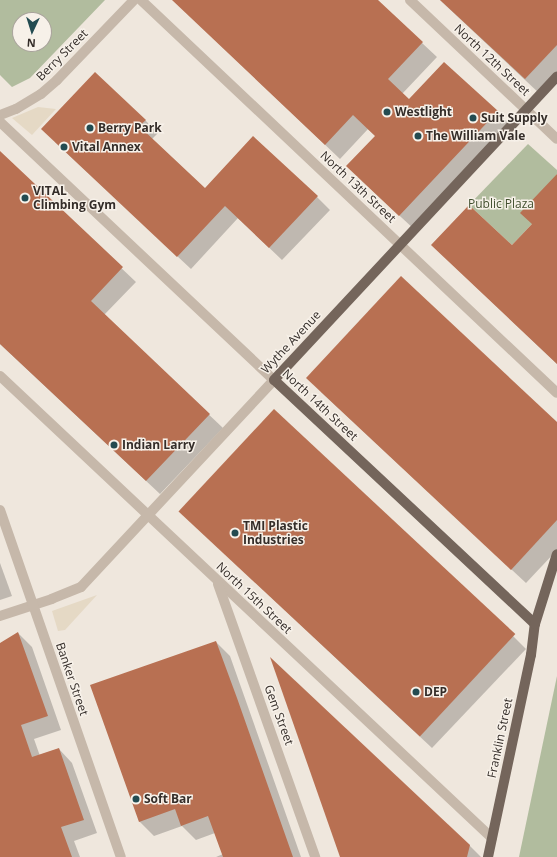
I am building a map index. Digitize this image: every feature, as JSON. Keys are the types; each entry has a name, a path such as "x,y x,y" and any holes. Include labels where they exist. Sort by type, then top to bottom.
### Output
{"main road":[{"name":"Wythe Avenue","path":"274,380 557,77"},
{"name":"North 14th Street","path":"274,380 535,624"},
{"name":"Franklin Street","path":"488,857 531,655 535,624 557,554"}],"street":[{"name":"Berry Street","path":"0,115 16,109 41,94 57,80 134,0"},
{"name":"North 13th Street","path":"141,0 557,393"},
{"name":"North 12th Street","path":"410,0 557,139"},
{"name":"North 14th Street","path":"0,122 274,380"},
{"name":"North 15th Street","path":"0,376 492,838"},
{"name":"Wythe Avenue","path":"0,616 52,599 81,587 274,380"},
{"name":"Banker Street","path":"0,510 121,857"},
{"name":"Gem Street","path":"218,582 315,857"}],"green space":[{"path":"0,0 105,0 30,78 12,87 0,75"},
{"name":"Public Plaza","path":"528,144 557,170 557,174 532,224 512,245 469,205"},
{"path":"557,676 557,857 519,857"}],"shaded area":[{"path":"38,107 56,109 32,135 12,118"},
{"path":"97,595 65,630 58,631 52,611"}],"building":[{"path":"172,0 378,0 423,42 388,79 409,99 444,62 498,111 399,216 346,166 375,136 353,115 325,145"},
{"path":"440,0 557,0 557,45 525,79"},
{"path":"95,72 146,120 139,126 205,188 253,136 318,196 269,248 225,206 177,257 41,129"},
{"path":"0,151 123,267 91,301 210,414 146,481 0,344"},
{"path":"557,174 557,364 431,245 469,205 512,245 532,224 520,213"},
{"path":"401,276 557,422 557,520 511,570 306,378"},
{"path":"274,409 515,634 420,736 179,511"},
{"path":"18,632 48,716 21,725 32,757 59,748 84,820 61,827 72,857 0,857 0,643"},
{"path":"216,641 293,857 223,857 208,816 181,826 175,809 139,822 90,685"},
{"path":"270,657 470,845 467,857 340,857"}],"place":[{"name":"Westlight","path":"387,112"},
{"name":"Suit Supply","path":"473,118"},
{"name":"Berry Park","path":"90,128"},
{"name":"The William Vale","path":"418,136"},
{"name":"Vital Annex","path":"64,147"},
{"name":"VITAL Climbing Gym","path":"25,198"},
{"name":"Indian Larry","path":"114,445"},
{"name":"TMI Plastic Industries","path":"235,533"},
{"name":"DEP","path":"416,692"},
{"name":"Soft Bar","path":"136,799"}]}
